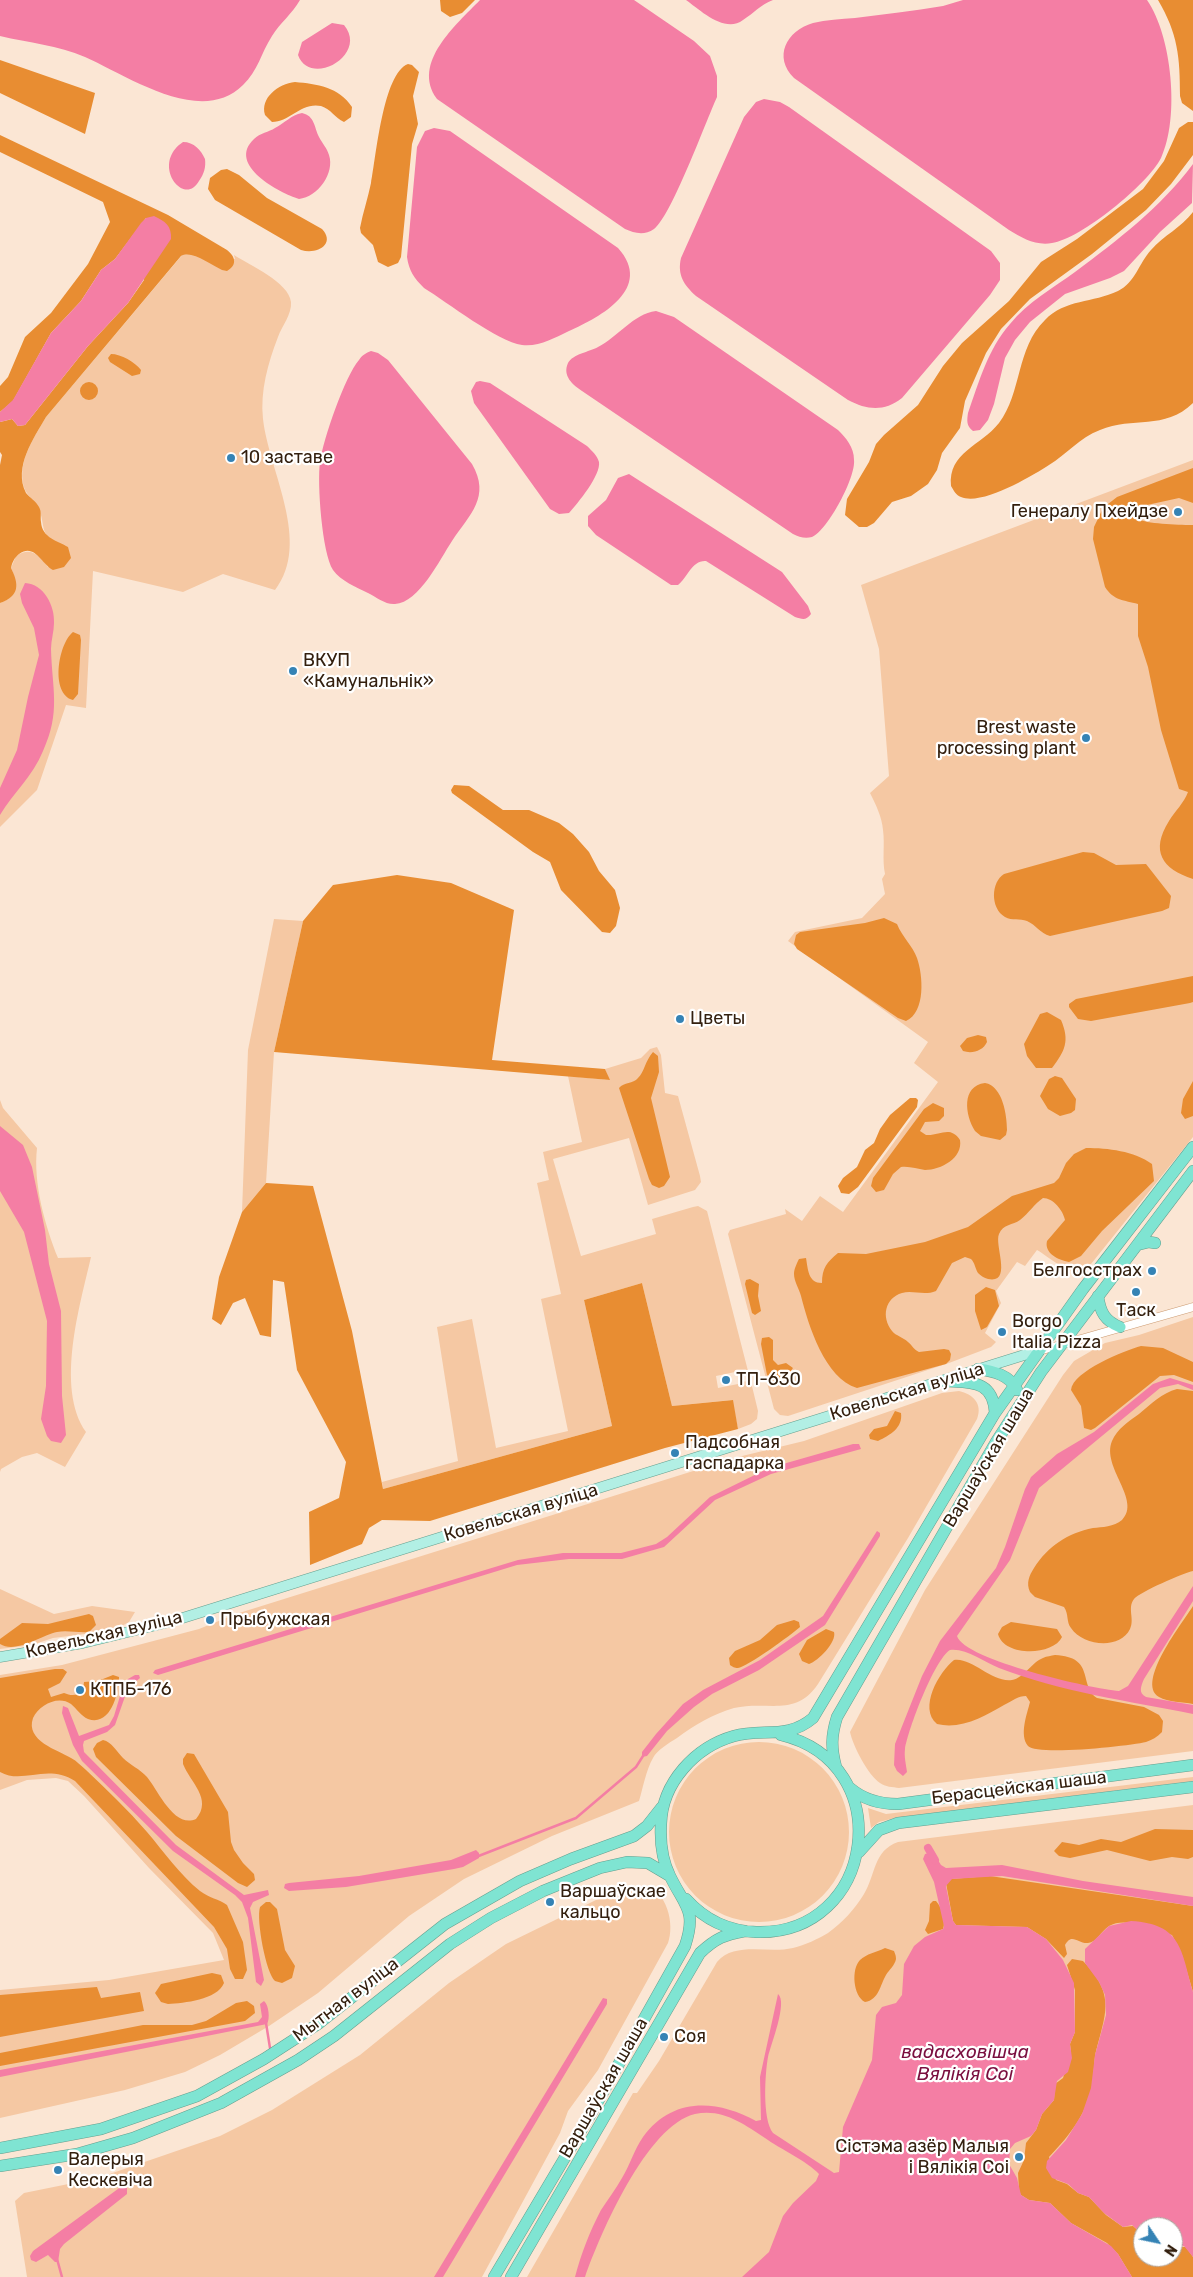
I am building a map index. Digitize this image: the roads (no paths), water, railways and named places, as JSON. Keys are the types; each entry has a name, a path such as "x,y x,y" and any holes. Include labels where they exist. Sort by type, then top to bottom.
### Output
{"highway":[{"name":"Варшаўская шаша","path":"774,1733 795,1730 805,1725 821,1709 995,1413 1014,1384 1082,1288 1193,1147"},
{"path":"1175,1170 1190,1175"},
{"name":"Варшаўская шаша","path":"836,1767 831,1748 832,1732 838,1717 1017,1409 1060,1345 1190,1175"},
{"path":"1137,1245 1149,1242 1155,1243"},
{"path":"1098,1296 1102,1314 1111,1324 1120,1327"},
{"path":"978,1370 996,1372 1014,1384 1018,1398 1017,1409"},
{"path":"944,1381 981,1385 992,1396 995,1413"},
{"name":"Варшаўская шаша","path":"494,2277 584,2125 685,1946 691,1927 689,1912 670,1876 663,1858 660,1839 665,1801 673,1783 684,1767 698,1754 715,1743 734,1736 754,1732 774,1733 792,1737 823,1755 836,1767 849,1786 859,1819 858,1853 851,1873 840,1892 819,1912 808,1920 788,1928 767,1932 745,1931 726,1927 709,1918 693,1907 680,1893"},
{"name":"Берасцейская шаша","path":"849,1786 867,1799 877,1803 898,1804 1193,1766"},
{"name":"Берасцейская шаша","path":"858,1853 879,1830 898,1823 1193,1787"},
{"name":"Мытная вуліца","path":"0,2148 101,2129 197,2096 294,2041 445,1924 492,1896 546,1869 641,1832 665,1801"},
{"name":"Мытная вуліца","path":"0,2166 77,2154 133,2138 221,2103 298,2060 334,2036 450,1944 491,1918 543,1890 600,1868 627,1862 648,1863 670,1876"},
{"name":"Варшаўская шаша","path":"511,2277 700,1953 712,1941 722,1936 745,1931"}],"main road":[{"name":"Ковельская вуліца","path":"0,1656 83,1643 173,1621 1037,1351"}],"street":[{"path":"1037,1351 1193,1307"}],"water":[{"path":"0,0 300,0 272,36 248,80 226,97 207,101 186,100 164,94 75,53 0,36"},
{"path":"480,0 634,0 694,41 710,56 717,76 717,97 679,188 661,221 654,229 643,233 635,233 625,229 437,99 430,85 429,72 433,58 449,33"},
{"path":"686,0 773,0 736,24 728,24 713,19"},
{"path":"963,0 1147,0 1156,15 1167,55 1172,100 1167,141 1161,158 1143,182 1112,209 1079,232 1064,239 1046,244 1024,238 1009,230 794,78 784,62 785,46 790,38 796,32 813,23 932,8"},
{"path":"332,23 344,25 350,36 349,47 344,56 335,64 324,68 314,68 304,64 298,55 302,42"},
{"path":"764,99 780,102 789,107 991,251 1000,263 1000,280 990,295 902,398 889,406 875,408 862,406 848,400 696,296 682,279 680,270 681,258 744,117 756,102"},
{"path":"302,113 306,114 314,122 319,137 328,152 330,169 323,183 313,194 299,199 280,191 259,177 251,168 247,158 247,149 256,137"},
{"path":"434,128 450,131 618,248 628,262 630,276 627,288 619,299 608,309 582,325 540,343 522,345 500,337 424,288 412,274 407,257 417,147 425,131"},
{"path":"183,142 191,143 197,147 205,159 204,170 199,181 193,188 186,189 179,186 173,180 169,161 174,151"},
{"path":"1193,164 1192,203 1160,232 1124,271 1065,294 1030,322 1015,340 1005,358 994,404 988,420 980,430 973,431 968,425 968,413 990,355 1010,324 1033,302 1091,260 1153,209 1181,180"},
{"path":"154,216 169,227 171,239 128,303 88,346 25,425 18,426 12,419 0,422 0,412 13,400 51,333 81,301 101,270 115,259 141,223 146,218"},
{"path":"656,311 674,317 838,430 847,440 854,455 851,478 833,514 826,524 812,537 807,538 793,534 582,391 569,380 566,372 570,360 605,343 640,316"},
{"path":"371,351 378,353 388,360 472,464 479,486 479,496 476,505 428,579 412,596 404,602 395,604 381,600 336,574 329,561 321,517 319,472 325,439 335,409 353,368 364,354"},
{"path":"476,382 490,383 587,446 596,455 599,468 588,489 569,513 559,514 550,509 474,403 471,391"},
{"path":"629,474 782,572 808,606 811,614 806,619 795,617 706,561 697,563 678,585 671,585 596,535 588,526 588,516 606,500 618,478"},
{"path":"25,583 38,587 47,597 53,610 54,626 51,649 54,712 49,737 39,760 0,815 0,788 17,750 39,655 34,628 22,603 20,594"},
{"path":"0,1126 23,1145 32,1167 45,1230 49,1264 61,1311 62,1396 66,1435 61,1443 51,1441 47,1436 41,1419 46,1386 47,1321 24,1232 0,1191"},
{"path":"1170,1378 1193,1385 1193,1390 1178,1384 1160,1388 1039,1488 1010,1560 957,1636 965,1645 1004,1663 1058,1679 1119,1691 1128,1686 1193,1586 1193,1601 1144,1679 1141,1689 1146,1697 1193,1705 1193,1714 1071,1690 999,1668 969,1653 950,1650 937,1667 916,1712 905,1749 907,1772 903,1776 894,1765 895,1744 922,1676 940,1641 996,1568 1031,1477 1057,1454 1094,1432 1153,1384"},
{"path":"853,1444 859,1444 861,1449 771,1474 715,1500 664,1547 622,1559 569,1559 517,1565 158,1675 153,1673 155,1670 518,1560 563,1553 621,1553 656,1544 667,1537 710,1497 769,1468"},
{"path":"877,1531 880,1533 880,1536 825,1625 759,1670 712,1694 667,1731 647,1756 642,1757 642,1752 683,1704 703,1690 760,1660 823,1616"},
{"path":"139,1675 140,1678 128,1688 115,1725 107,1732 84,1741 84,1752 176,1845 244,1895 268,1890 269,1895 253,1902 250,1908 264,1980 261,1986 256,1982 248,1918 242,1902 173,1851 82,1761 73,1745 62,1713 63,1706 68,1708 79,1736 109,1725 114,1716 123,1686 128,1679"},
{"path":"476,1850 479,1853 479,1858 463,1867 454,1869 346,1887 289,1891 284,1888 285,1884 289,1883 359,1876 451,1860"},
{"name":"вадасховішча Вялікія Соі","path":"933,1852 941,1865 946,1868 1002,1865 1083,1881 1193,1897 1193,1906 1002,1876 952,1879 946,1886 953,1921 956,1925 1027,1927 1046,1939 1063,1960 1074,1983 1075,2032 1070,2044 1072,2058 1068,2072 1057,2081 1054,2100 1042,2114 1036,2130 1031,2136 1015,2143 1010,2149 1009,2164 1017,2178 1021,2195 1029,2200 1050,2203 1071,2223 1111,2246 1132,2277 742,2277 769,2252 783,2216 793,2203 816,2181 819,2174 801,2160 732,2118 714,2113 705,2113 695,2114 677,2122 660,2138 643,2159 614,2209 585,2277 575,2277 586,2243 601,2210 622,2178 643,2137 655,2124 667,2115 695,2106 726,2109 756,2121 761,2120 760,2077 778,1994 781,1998 780,2014 768,2057 766,2074 765,2096 770,2126 773,2133 834,2173 839,2172 843,2127 872,2060 876,2015 882,2007 896,2003 902,1995 904,1964 914,1946 925,1937 943,1929 944,1926 934,1882 923,1859 925,1854"},
{"path":"1131,1921 1148,1923 1161,1927 1170,1934 1182,1952 1193,1992 1193,2257 1183,2246 1183,2217 1133,2217 1133,2226 1123,2227 1104,2213 1089,2197 1078,2193 1068,2184 1052,2178 1046,2168 1047,2161 1066,2140 1082,2114 1091,2088 1095,2055 1106,2015 1105,1995 1099,1982 1085,1963 1085,1949 1109,1926"},
{"path":"603,1998 607,1999 607,2004 443,2277 434,2277"},
{"path":"264,2001 268,2012 267,2024 0,2077 0,2070 258,2022 262,2017 260,2004"},
{"path":"122,2186 127,2187 127,2194 64,2244 60,2249 58,2262 55,2262 48,2255 36,2262 31,2260 30,2256 33,2251"}],"waterway":[{"path":"476,1857 576,1818 636,1767 643,1756"},
{"path":"928,1848 935,1860"},
{"path":"266,2023 270,2048"},
{"path":"57,2259 62,2277"}],"place":[{"name":"10 заставе","path":"231,458"},
{"name":"Генералу Пхейдзе","path":"1178,512"},
{"name":"ВКУП «Камунальнік»","path":"293,671"},
{"name":"Brest waste processing plant","path":"1086,738"},
{"name":"Цветы","path":"680,1019"},
{"name":"Белгосстрах","path":"1152,1271"},
{"name":"Таск","path":"1136,1292"},
{"name":"Borgo Italia Pizza","path":"1002,1332"},
{"name":"ТП-630","path":"726,1380"},
{"name":"Падсобная гаспадарка","path":"675,1453"},
{"name":"Прыбужская","path":"210,1620"},
{"name":"КТПБ-176","path":"80,1690"},
{"name":"Варшаўскае кальцо","path":"550,1902"},
{"name":"Соя","path":"664,2037"},
{"name":"Сістэма азёр Малыя і Вялікія Соі","path":"1019,2157"},
{"name":"Валерыя Кескевіча","path":"58,2170"}]}
